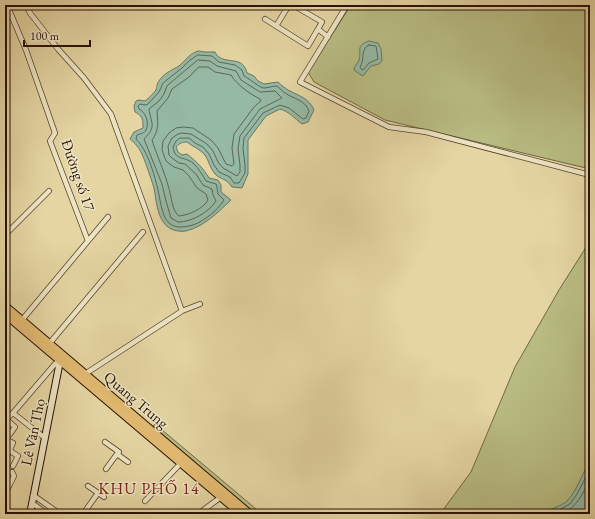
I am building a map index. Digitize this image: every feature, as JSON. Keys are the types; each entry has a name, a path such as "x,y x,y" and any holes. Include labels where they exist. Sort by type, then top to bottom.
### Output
{"main road":[{"name":"Quang Trung","path":"5,306 49,344 61,358 85,374 181,463 250,514"},
{"name":"Quang Trung","path":"5,314 61,358 223,495 238,513"},
{"name":"Lê Văn Thọ","path":"30,514 61,358"}],"street":[{"name":"Đường số 17","path":"7,5 26,50 55,133 50,141 88,241"},
{"path":"26,5 30,13 58,49 84,78 111,114 182,311"},
{"path":"276,26 289,5"},
{"path":"265,19 308,46 322,22 293,5"},
{"path":"347,5 300,82 389,127 426,132 590,175"},
{"path":"318,30 328,37"},
{"path":"5,236 49,191"},
{"path":"22,320 108,217"},
{"path":"49,344 143,232"},
{"path":"85,374 182,311 200,304"},
{"path":"10,434 15,427 6,420 61,358"},
{"path":"13,413 45,438"},
{"path":"5,439 13,443 5,460"},
{"path":"106,442 119,452 106,469"},
{"path":"10,451 18,456 13,466"},
{"path":"117,454 128,462"},
{"path":"145,502 181,463"},
{"path":"5,489 7,490 14,476 12,472"},
{"path":"88,486 104,497"},
{"path":"83,514 98,493"},
{"path":"33,495 60,514"},
{"path":"198,514 223,495"},
{"path":"32,503 47,514"}],"green space":[{"path":"351,5 590,5 590,169 385,120 314,82 308,72"},
{"path":"590,241 590,514 440,514 471,472 515,367 559,290"},
{"path":"155,424 262,514 253,514 152,427"}],"water":[{"path":"369,41 378,43 381,49 382,61 379,64 371,66 363,76 354,69 360,57 360,47"},
{"path":"198,51 215,52 223,59 239,62 245,68 247,73 254,76 258,81 264,84 278,82 288,90 306,100 314,110 308,122 302,124 289,113 280,109 266,116 248,140 248,174 242,188 232,187 228,182 215,174 205,155 187,142 181,143 177,146 178,152 182,155 187,154 197,162 209,178 218,180 221,185 221,192 231,200 216,214 199,226 186,231 180,231 168,227 164,223 157,206 154,188 144,160 139,149 130,139 134,132 143,128 142,118 135,112 134,106 136,101 145,101 156,90 158,83 163,76"},
{"path":"590,460 590,514 545,514 565,503 570,498"}],"district":[{"name":"KHU PHỐ 14","path":"149,488"}]}
